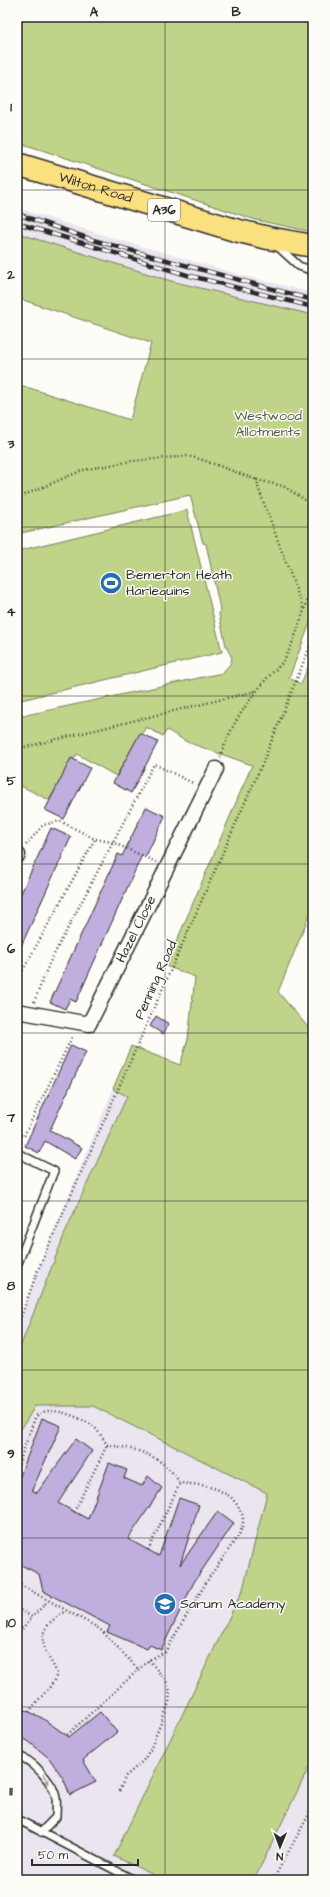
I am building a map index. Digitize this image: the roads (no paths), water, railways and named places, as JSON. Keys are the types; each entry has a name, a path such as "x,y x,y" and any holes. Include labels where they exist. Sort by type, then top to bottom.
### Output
{"highway":[{"name":"Wilton Road","path":"17,164 123,198 268,238 313,246"}],"street":[{"name":"Hazel Close","path":"23,1012 89,1024 216,769"}],"lane":[{"path":"268,238 299,266 313,271"},
{"path":"17,1153 54,1171 17,1266"},
{"path":"17,1756 24,1757 45,1776 56,1797 56,1817 41,1832"},
{"path":"17,1818 134,1880"}],"railway":[{"path":"17,214 93,240 313,300"},
{"path":"17,223 187,275 313,307"}],"place":[{"name":"Bemerton Heath Harlequins","path":"111,583"},
{"name":"Sarum Academy","path":"165,1604"}],"park label":[{"name":"Westwood Allotments","path":"268,424"}]}
